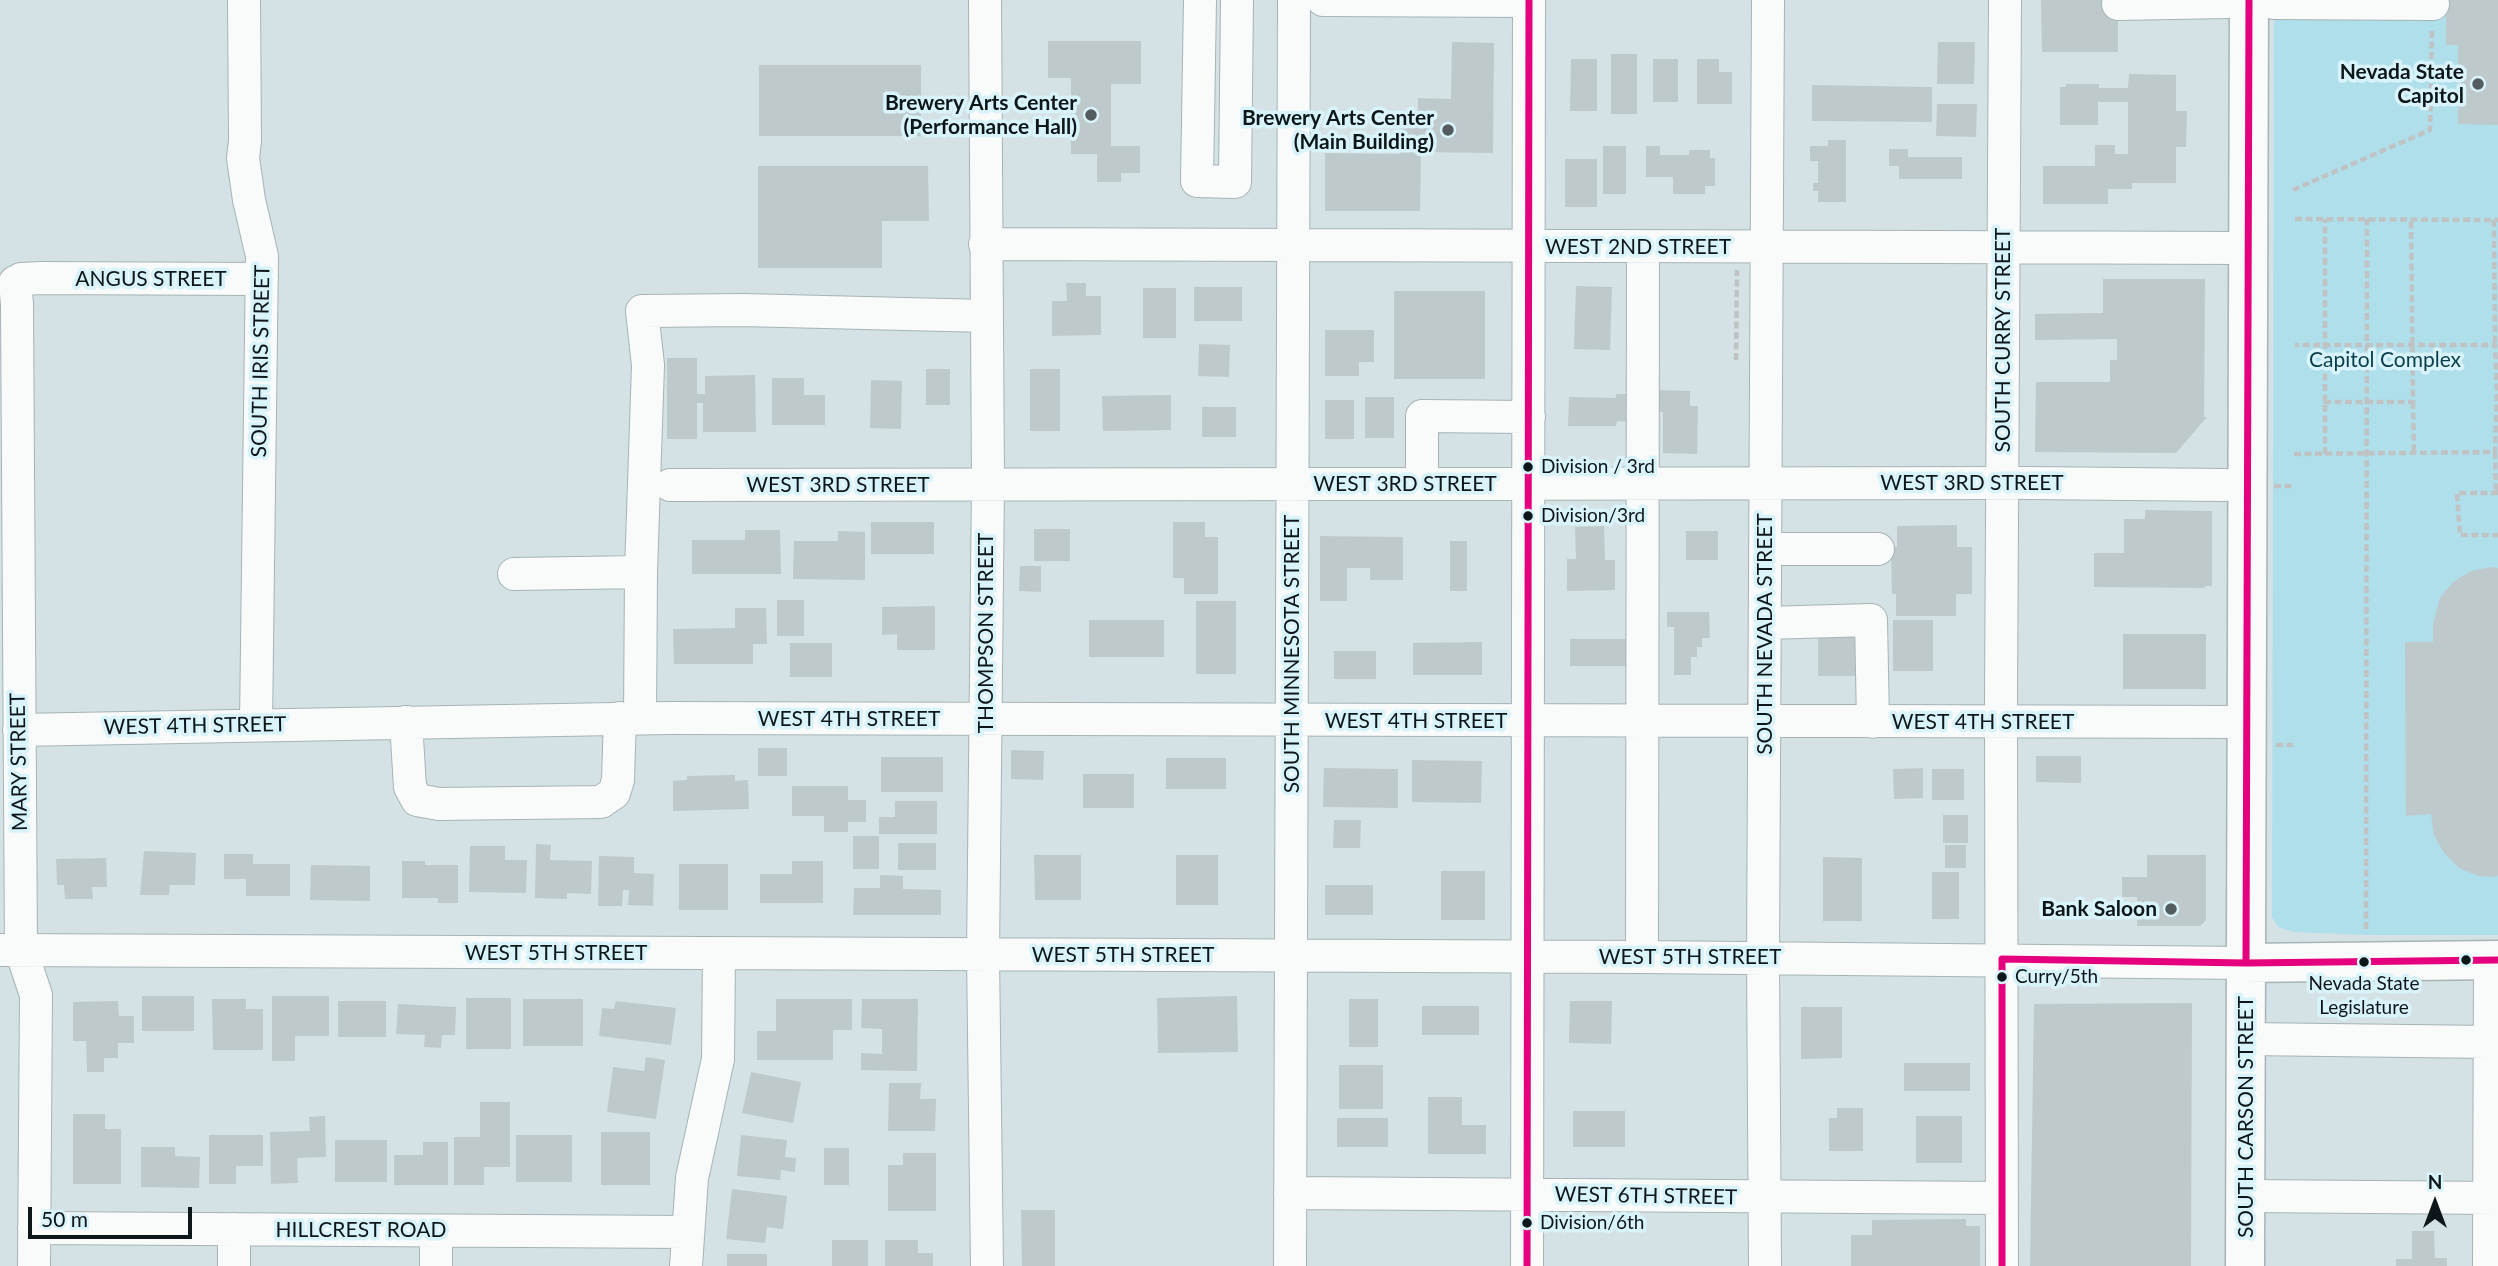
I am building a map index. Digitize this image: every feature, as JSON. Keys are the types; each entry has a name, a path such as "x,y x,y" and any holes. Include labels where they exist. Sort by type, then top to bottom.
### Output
{"main road":[{"name":"SOUTH CARSON STREET","path":"2245,1266 2246,963 2258,734 2249,248 2250,2"},
{"path":"2246,963 2494,960"}],"street":[{"name":"SOUTH IRIS STREET","path":"244,0 243,158 249,200 262,256 256,724"},
{"name":"THOMPSON STREET","path":"985,0 988,484 983,955 987,1266"},
{"path":"1200,0 1197,181 1235,182 1237,0"},
{"name":"SOUTH MINNESOTA STREET","path":"1290,1266 1294,0"},
{"path":"1323,0 1529,0 1527,1266"},
{"name":"SOUTH NEVADA STREET","path":"1765,1266 1763,958 1768,1"},
{"name":"SOUTH CURRY STREET","path":"2002,1266 2001,722 2005,1"},
{"path":"2118,4 2433,4"},
{"name":"WEST 2ND STREET","path":"985,244 2249,248"},
{"path":"1642,957 1643,247"},
{"name":"ANGUS STREET","path":"41,278 262,279"},
{"name":"MARY STREET","path":"34,1266 36,995 10,950 19,730 15,282 20,279 41,278"},
{"path":"406,722 410,787 417,800 439,804 601,802 614,793 642,718 641,572 648,365 642,311 743,310 986,316"},
{"path":"1422,484 1422,416 1529,417"},
{"name":"WEST 3RD STREET","path":"670,485 2225,485"},
{"path":"1765,549 1878,549"},
{"path":"514,573 641,572"},
{"path":"1765,623 1871,620 1873,722"},
{"name":"WEST 4TH STREET","path":"19,730 642,718 1291,719 2001,722 2258,734"},
{"name":"WEST 5TH STREET","path":"10,950 1526,956 2246,963"},
{"path":"686,1266 692,1178 718,1059 719,954"},
{"path":"2489,1266 2494,1198 2490,1042 2494,960"},
{"path":"2247,1039 2490,1042"},
{"name":"WEST 6TH STREET","path":"1290,1194 2002,1198"},
{"path":"2246,1196 2494,1198"},
{"name":"HILLCREST ROAD","path":"34,1228 688,1232"},
{"path":"234,1229 234,1266"},
{"path":"436,1231 436,1266"}],"path":[{"path":"2293,190 2430,130 2433,4"},
{"path":"2295,219 2496,220 2497,493 2457,493 2460,535 2498,535"},
{"path":"2325,219 2325,454"},
{"path":"2366,929 2369,345 2367,219"},
{"path":"2411,219 2414,453"},
{"path":"1725,269 1737,269 1736,360"},
{"path":"2295,345 2496,345"},
{"path":"2324,402 2413,402"},
{"path":"2294,454 2496,452"},
{"path":"2270,486 2294,486"},
{"path":"2258,734 2293,745"}],"green space":[{"name":"Capitol Complex","path":"2274,0 2498,0 2498,935 2294,932 2278,927 2272,917"}],"building":[{"path":"2041,0 2118,0 2118,52 2042,52"},
{"name":"Nevada State Capitol","path":"2446,0 2498,0 2498,125 2458,124 2458,45 2446,45"},
{"name":"Brewery Arts Center (Performance Hall)","path":"1048,41 1141,41 1141,84 1111,84 1111,146 1140,146 1140,173 1121,173 1121,182 1097,182 1097,154 1071,154 1071,78 1048,78"},
{"name":"Brewery Arts Center (Main Building)","path":"1452,42 1494,43 1493,153 1421,152 1420,211 1325,211 1325,153 1400,154 1402,115 1418,115 1418,98 1451,99"},
{"path":"1938,42 1975,42 1974,84 1937,84"},
{"path":"1611,54 1637,54 1637,114 1611,114"},
{"path":"1571,59 1597,59 1597,111 1570,111"},
{"path":"1653,59 1678,59 1678,102 1653,102"},
{"path":"1697,59 1719,59 1719,72 1732,72 1732,104 1697,104"},
{"path":"759,65 921,65 921,136 759,136"},
{"path":"2129,74 2176,75 2176,111 2187,111 2186,147 2176,147 2176,183 2132,183 2132,189 2108,189 2108,204 2043,204 2043,166 2095,166 2095,145 2115,145 2115,154 2128,154 2128,102 2098,102 2098,125 2060,125 2060,87 2066,87 2066,84 2099,84 2099,88 2128,88"},
{"path":"1812,85 1932,87 1932,122 1812,121"},
{"path":"1937,104 1977,104 1976,137 1936,136"},
{"path":"1828,140 1846,140 1846,202 1818,202 1818,191 1813,191 1813,183 1818,183 1818,161 1810,161 1810,146 1828,146"},
{"path":"1603,146 1626,146 1626,194 1603,194"},
{"path":"1646,146 1660,146 1660,155 1689,155 1689,150 1710,150 1710,158 1715,158 1715,186 1705,186 1705,194 1673,194 1673,177 1646,177"},
{"path":"1889,149 1908,149 1908,157 1962,157 1962,179 1899,179 1899,166 1889,166"},
{"path":"1565,159 1597,159 1597,207 1565,207"},
{"path":"758,166 928,166 929,221 882,221 882,268 758,268"},
{"path":"2103,279 2205,279 2204,417 2207,417 2176,453 2035,452 2036,382 2110,382 2110,360 2117,360 2117,339 2035,340 2035,314 2103,313"},
{"path":"1066,283 1086,283 1086,296 1101,296 1101,335 1052,336 1052,301 1067,301"},
{"path":"1576,286 1612,287 1610,350 1574,349"},
{"path":"1194,287 1242,287 1242,321 1194,321"},
{"path":"1143,288 1176,288 1176,338 1143,338"},
{"path":"1394,291 1485,291 1485,379 1394,379"},
{"path":"1325,330 1374,330 1374,362 1359,362 1359,376 1325,376"},
{"path":"1199,344 1230,345 1229,377 1198,376"},
{"path":"667,358 697,358 697,394 705,394 705,376 755,375 756,432 703,432 703,403 697,403 697,439 667,439"},
{"path":"926,369 950,369 950,405 926,405"},
{"path":"1030,369 1060,369 1060,431 1030,431"},
{"path":"772,378 804,378 804,395 825,395 825,425 772,425"},
{"path":"871,380 902,381 901,429 870,428"},
{"path":"1657,390 1690,391 1690,406 1698,406 1697,454 1663,453 1663,412 1657,412"},
{"path":"1616,394 1634,394 1634,422 1617,421 1616,426 1568,426 1569,397 1616,398"},
{"path":"1171,395 1171,430 1103,431 1102,396"},
{"path":"1365,397 1394,397 1394,438 1365,438"},
{"path":"1325,400 1354,400 1354,439 1325,439"},
{"path":"1202,407 1236,407 1236,437 1202,437"},
{"path":"2145,510 2212,511 2212,586 2094,587 2094,553 2124,553 2124,519 2145,519"},
{"path":"871,522 934,522 934,554 871,554"},
{"path":"1173,522 1205,522 1205,537 1218,537 1218,594 1184,594 1184,578 1173,578"},
{"path":"1957,525 1957,547 1972,547 1972,594 1956,594 1956,616 1896,616 1896,594 1892,594 1891,547 1897,547 1897,526"},
{"path":"1604,526 1605,560 1615,560 1615,590 1567,591 1567,559 1576,559 1575,527"},
{"path":"1034,529 1070,529 1070,561 1034,561"},
{"path":"745,530 780,530 781,574 692,574 692,540 745,540"},
{"path":"838,531 865,532 865,580 793,579 794,541 838,541"},
{"path":"1686,531 1718,531 1718,560 1686,560"},
{"path":"1320,536 1403,537 1403,580 1370,580 1370,568 1347,568 1347,601 1320,601"},
{"path":"1450,541 1467,541 1467,591 1450,591"},
{"path":"1020,566 1041,566 1041,592 1019,591"},
{"path":"2498,568 2498,876 2494,877 2478,876 2459,868 2444,853 2434,835 2431,814 2406,816 2405,642 2433,642 2433,624 2440,598 2453,582 2471,571"},
{"path":"777,600 804,600 804,636 777,636"},
{"path":"1196,601 1236,601 1236,674 1196,674"},
{"path":"935,606 935,650 897,650 897,634 882,635 882,607"},
{"path":"735,608 766,608 767,644 753,644 753,664 674,664 673,629 735,628"},
{"path":"1667,612 1709,612 1710,638 1702,638 1702,647 1697,647 1697,657 1691,657 1691,675 1674,675 1674,627 1667,627"},
{"path":"1089,620 1164,620 1164,657 1089,657"},
{"path":"1893,620 1933,620 1933,671 1893,671"},
{"path":"1818,633 1864,633 1864,676 1818,676"},
{"path":"2123,634 2206,634 2206,689 2123,689"},
{"path":"1570,639 1628,639 1639,666 1570,666"},
{"path":"1482,642 1482,675 1413,675 1413,643"},
{"path":"790,643 832,643 832,677 790,677"},
{"path":"1334,651 1376,651 1376,679 1334,679"},
{"path":"758,748 787,748 787,776 758,776"},
{"path":"1011,750 1044,751 1043,780 1011,779"},
{"path":"2036,756 2081,756 2081,783 2036,782"},
{"path":"881,757 943,757 943,792 881,792"},
{"path":"1166,758 1226,758 1226,789 1166,789"},
{"path":"1412,760 1482,761 1481,803 1412,802"},
{"path":"1324,768 1398,769 1398,808 1323,807"},
{"path":"1923,768 1923,798 1894,799 1893,769"},
{"path":"1932,769 1964,769 1964,800 1932,800"},
{"path":"1083,774 1134,774 1134,808 1083,808"},
{"path":"735,775 735,781 748,780 749,809 673,811 673,781 687,780 687,776"},
{"path":"792,786 848,786 848,800 866,800 866,822 848,822 848,832 824,832 824,816 792,816"},
{"path":"895,801 937,801 937,834 879,834 879,817 895,817"},
{"path":"1943,815 1968,815 1968,843 1943,843"},
{"path":"1334,820 1361,820 1360,848 1333,848"},
{"path":"853,836 879,836 879,869 853,869"},
{"path":"898,843 936,843 936,870 898,870"},
{"path":"536,844 551,845 550,860 592,861 591,894 567,893 567,899 535,898"},
{"path":"1945,845 1966,845 1966,868 1945,868"},
{"path":"470,846 505,846 505,860 527,860 526,893 469,892"},
{"path":"144,851 196,853 195,885 170,885 169,895 140,895"},
{"path":"224,854 253,854 253,864 290,864 290,896 246,896 246,879 224,879"},
{"path":"1034,855 1081,855 1081,900 1035,900"},
{"path":"1176,855 1218,855 1218,905 1176,905"},
{"path":"2147,855 2206,855 2206,920 2200,926 2137,926 2137,897 2122,897 2122,877 2147,877"},
{"path":"599,856 634,857 634,873 654,874 653,906 628,905 629,890 623,890 622,906 598,906"},
{"path":"1823,857 1862,858 1862,921 1823,921"},
{"path":"106,858 107,887 92,887 93,899 65,899 64,885 57,885 56,859"},
{"path":"402,861 425,861 425,865 458,865 458,903 438,903 438,898 402,898"},
{"path":"792,861 823,861 823,903 760,903 760,874 792,874"},
{"path":"679,864 728,864 728,910 679,910"},
{"path":"311,865 370,866 370,901 310,900"},
{"path":"1441,871 1485,871 1485,920 1441,920"},
{"path":"1932,872 1959,872 1959,919 1932,919"},
{"path":"880,875 903,876 903,889 941,890 941,915 853,915 854,888 880,888"},
{"path":"1325,885 1373,885 1373,915 1325,915"},
{"path":"142,996 194,996 194,1031 142,1031"},
{"path":"272,996 329,996 329,1036 295,1036 295,1061 272,1061"},
{"path":"1237,996 1238,1052 1158,1053 1157,998"},
{"path":"466,998 511,998 511,1049 466,1049"},
{"path":"212,999 246,999 246,1009 263,1009 263,1050 213,1050"},
{"path":"523,999 583,999 583,1046 523,1046"},
{"path":"776,999 852,999 852,1030 833,1030 833,1060 757,1060 757,1031 776,1031"},
{"path":"862,999 918,999 917,1071 861,1070 861,1053 882,1054 882,1029 861,1028"},
{"path":"1349,999 1378,999 1378,1047 1349,1047"},
{"path":"118,1001 119,1016 134,1016 134,1043 118,1043 118,1058 104,1058 104,1072 87,1072 86,1041 73,1041 73,1002"},
{"path":"338,1001 386,1001 386,1037 338,1037"},
{"path":"616,1001 676,1008 671,1045 599,1036 602,1008 614,1009"},
{"path":"1570,1001 1612,1001 1611,1044 1569,1043"},
{"path":"2192,1003 2191,1266 2030,1266 2034,1004"},
{"path":"398,1004 456,1007 455,1035 442,1035 441,1048 424,1047 425,1035 396,1034"},
{"path":"1422,1006 1479,1006 1479,1035 1422,1035"},
{"path":"1801,1007 1842,1007 1842,1058 1801,1059"},
{"path":"646,1057 665,1060 656,1119 607,1112 613,1067 644,1071"},
{"path":"1904,1063 1970,1063 1970,1091 1904,1091"},
{"path":"1339,1065 1383,1065 1383,1109 1339,1109"},
{"path":"751,1072 801,1082 793,1123 742,1113"},
{"path":"889,1083 921,1083 920,1099 936,1099 935,1131 888,1131"},
{"path":"1428,1097 1462,1097 1462,1125 1486,1125 1486,1154 1428,1154"},
{"path":"480,1102 510,1102 510,1167 484,1167 484,1185 454,1185 454,1137 480,1137"},
{"path":"1837,1108 1863,1108 1863,1151 1829,1151 1829,1118 1837,1118"},
{"path":"1573,1111 1625,1111 1625,1147 1573,1147"},
{"path":"73,1114 105,1114 105,1129 121,1129 121,1184 73,1184"},
{"path":"325,1116 326,1157 297,1158 298,1183 271,1184 270,1132 310,1131 309,1117"},
{"path":"1916,1116 1962,1116 1962,1163 1916,1163"},
{"path":"1337,1118 1388,1118 1388,1147 1337,1147"},
{"path":"601,1132 650,1132 650,1185 601,1185"},
{"path":"209,1135 263,1135 263,1166 236,1166 236,1184 209,1184"},
{"path":"516,1135 572,1135 572,1182 516,1182"},
{"path":"741,1135 787,1140 785,1157 796,1158 795,1172 781,1170 780,1180 737,1176"},
{"path":"335,1140 387,1140 387,1182 335,1182"},
{"path":"423,1142 448,1142 448,1185 394,1185 394,1155 423,1155"},
{"path":"141,1147 175,1147 175,1156 200,1157 199,1188 141,1187"},
{"path":"824,1148 849,1148 849,1185 824,1185"},
{"path":"903,1153 936,1153 936,1211 888,1211 888,1165 903,1165"},
{"path":"732,1189 787,1196 783,1229 767,1227 765,1243 726,1239"},
{"path":"1021,1210 1055,1210 1055,1266 1022,1266"},
{"path":"1966,1219 1966,1226 1980,1226 1980,1266 1851,1266 1851,1235 1872,1235 1872,1220"},
{"path":"2412,1231 2434,1231 2435,1258 2447,1258 2447,1266 2396,1266 2396,1259 2412,1259"},
{"path":"832,1240 868,1240 868,1266 832,1266"},
{"path":"885,1240 918,1240 918,1253 933,1253 933,1266 885,1266"},
{"path":"727,1254 767,1254 767,1266 727,1266"}],"transit line":[{"path":"1527,1266 1529,0"},
{"path":"2246,963 2249,0"},
{"path":"2002,1266 2002,959 2246,963 2498,960"}],"place":[{"name":"Nevada State Capitol","path":"2478,84"},
{"name":"Brewery Arts Center (Performance Hall)","path":"1091,115"},
{"name":"Brewery Arts Center (Main Building)","path":"1448,130"},
{"name":"Division / 3rd","path":"1528,467"},
{"name":"Division/3rd","path":"1528,516"},
{"name":"Bank Saloon","path":"2171,909"},
{"name":"Nevada State Legislature","path":"2364,962"},
{"name":"Curry/5th","path":"2002,977"},
{"name":"Division/6th","path":"1527,1223"}]}
